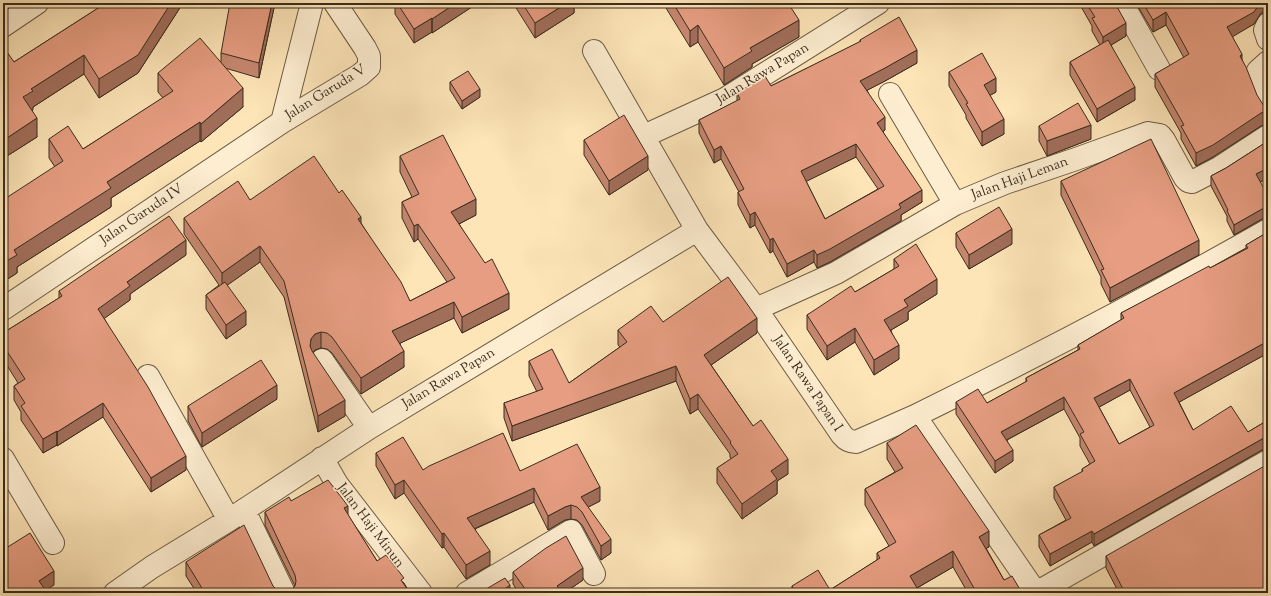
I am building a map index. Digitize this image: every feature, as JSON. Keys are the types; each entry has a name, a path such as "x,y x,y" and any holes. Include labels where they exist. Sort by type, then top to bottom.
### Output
{"street":[{"path":"3,26 37,3"},
{"name":"Jalan Garuda V","path":"282,122 312,3"},
{"name":"Jalan Garuda V","path":"282,122 360,75 369,67 369,56 365,48 335,3"},
{"name":"Jalan Rawa Papan","path":"644,136 724,99 878,3"},
{"path":"1122,3 1159,69"},
{"path":"1268,24 1265,30 1268,39"},
{"path":"594,51 697,230"},
{"path":"1268,62 1257,73 1268,100"},
{"path":"890,94 955,204"},
{"name":"Jalan Garuda IV","path":"3,309 282,122"},
{"name":"Jalan Haji Leman","path":"756,309 836,273 955,204 1006,183 1148,133 1160,135 1185,178 1192,182 1219,168 1268,136"},
{"name":"Jalan Rawa Papan","path":"115,593 152,567 237,515 369,428 697,230"},
{"name":"Jalan Rawa Papan I","path":"697,230 756,309 842,435 846,440 852,442 856,442 915,416 1088,329 1188,276 1268,230"},
{"path":"322,360 369,428"},
{"path":"148,376 237,515 284,593"},
{"path":"915,416 1036,593 1268,461"},
{"name":"Jalan Haji Minun","path":"322,458 337,484 421,593"},
{"path":"3,459 53,543"},
{"path":"467,593 571,531 594,574"}],"building":[{"path":"106,3 171,3 138,55 99,79 84,55 31,89 33,91 23,97 37,118 7,138 3,130 3,50 5,49 14,62"},
{"path":"230,3 272,3 259,63 221,53"},
{"path":"397,3 456,3 414,29"},
{"path":"522,3 567,3 535,23"},
{"path":"673,3 788,3 799,20 750,48 752,51 724,68 698,25 690,31"},
{"path":"1086,3 1115,3 1126,23 1103,37 1092,18 1095,17"},
{"path":"1143,3 1260,3 1254,12 1227,27 1242,54 1240,56 1257,95 1267,111 1261,113 1213,145 1196,153 1181,126 1184,125 1155,74 1189,54 1166,12 1153,20"},
{"path":"899,17 917,50 860,81 885,117 877,123 922,190 899,204 901,208 830,249 817,255 814,250 787,264 773,238 770,240 755,212 750,215 738,192 744,189 721,146 714,150 699,120 740,99 737,93 765,76 771,86 861,41 860,40","holes":["856,144 884,186 825,219 801,171"]},
{"path":"200,38 243,88 201,124 200,122 107,182 111,188 14,250 17,255 3,263 3,200 63,161 49,139 68,126 83,149 173,91 158,73"},
{"path":"1108,40 1135,87 1097,109 1070,62"},
{"path":"982,53 996,78 984,85 1004,119 982,132 966,104 968,103 949,72"},
{"path":"468,71 480,89 462,101 450,82"},
{"path":"1078,103 1091,125 1047,141 1039,126"},
{"path":"624,115 648,156 609,181 584,140"},
{"path":"443,135 476,199 451,212 485,263 492,259 509,293 462,317 454,302 392,331 404,351 361,378 332,337 327,333 321,332 315,334 311,339 310,346 312,351 345,400 318,416 284,281 260,246 222,273 184,218 238,181 250,200 314,156 339,193 342,190 361,217 358,219 401,282 410,301 455,278 418,224 414,226 402,202 419,194 400,156"},
{"path":"1151,139 1199,240 1110,288 1101,270 1104,269 1061,181"},
{"path":"1268,141 1268,168 1256,174 1268,196 1268,207 1234,225 1211,176"},
{"path":"999,207 1012,229 969,255 956,233"},
{"path":"169,216 186,240 127,282 130,286 98,309 148,387 186,456 151,478 103,403 57,432 43,439 21,406 25,403 14,386 25,379 3,345 3,333 62,296 59,291"},
{"path":"1268,232 1268,341 1174,393 1193,430 1231,406 1248,432 1268,420 1268,437 1094,534 1092,531 1050,554 1039,535 1071,518 1054,487 1083,471 1082,469 1095,461 1080,434 1084,432 1064,397 1001,432 1013,450 995,461 956,402 978,389 987,403 1027,381 1026,378 1080,349 1078,345 1124,318 1121,313 1209,266 1210,268 1248,248 1246,245","holes":["1130,379 1154,425 1119,444 1094,398"]},
{"path":"916,244 937,279 904,300 908,306 884,320 899,345 874,360 855,328 827,346 807,315 851,286 855,292 899,266 894,259"},
{"path":"728,277 757,318 704,355 753,426 761,420 788,459 771,471 777,479 742,504 717,468 738,454 698,394 690,399 676,366 512,426 504,403 543,389 529,361 552,349 569,383 627,342 618,330 651,306 663,322"},
{"path":"225,282 246,311 226,325 206,295"},
{"path":"261,360 277,385 202,433 188,406"},
{"path":"916,425 989,531 979,537 1004,580 1012,576 1022,593 969,593 975,590 953,551 910,576 920,593 796,593 792,586 818,570 830,590 880,558 877,553 896,542 865,489 903,468 887,443"},
{"path":"503,433 520,471 577,444 600,487 581,497 611,539 601,546 582,512 577,507 571,505 548,516 534,488 467,518 490,551 466,565 404,480 395,485 376,453 403,437 423,470"},
{"path":"1268,464 1268,589 1262,593 1125,593 1106,556"},
{"path":"328,480 348,506 344,508 377,561 386,555 404,578 401,580 410,593 205,593 186,562 244,525 273,586 277,590 283,592 290,591 295,586 295,575 265,512 289,497 291,501"},
{"path":"30,533 54,571 39,581 46,591 43,593 3,593 3,550"},
{"path":"566,536 583,568 557,586 560,590 556,593 528,593 513,572 546,548"},
{"path":"505,578 510,585 499,593 481,592"}]}
